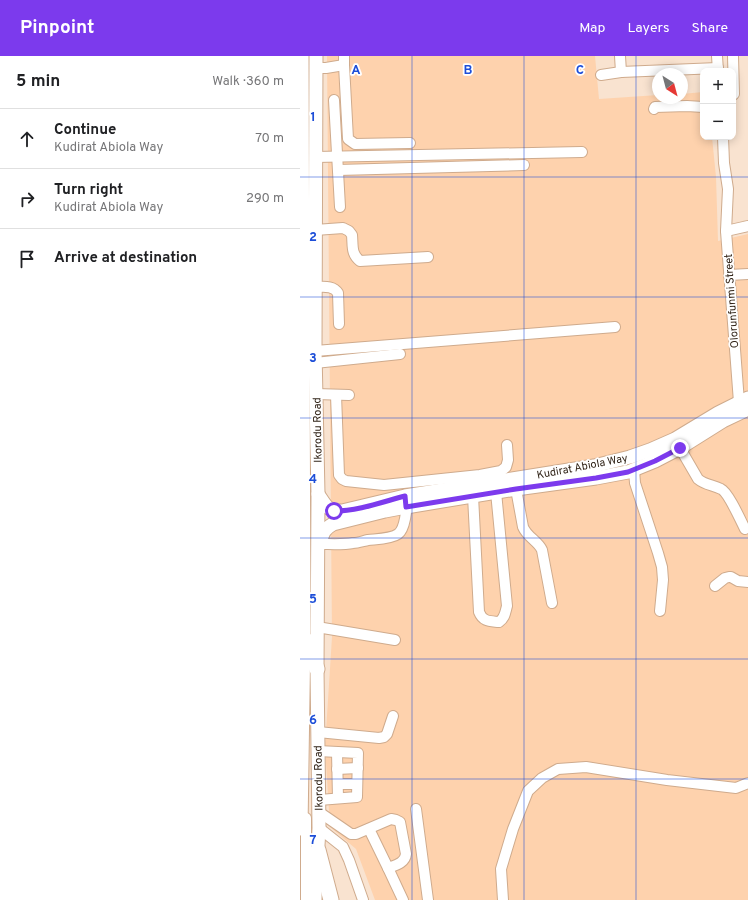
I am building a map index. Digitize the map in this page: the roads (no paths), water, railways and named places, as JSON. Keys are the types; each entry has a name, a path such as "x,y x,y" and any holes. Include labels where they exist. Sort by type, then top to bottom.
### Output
{"highway":[{"name":"Ikorodu Road","path":"300,828 310,628 301,56"},
{"path":"310,628 309,648 317,669"},
{"path":"318,850 331,900"}],"main road":[{"name":"Ikorodu Road","path":"315,900 319,828 317,669 310,628 317,560 318,494 315,357 316,62"},
{"name":"Kudirat Abiola Way","path":"317,560 323,533 327,527 333,524 386,511 405,501 473,496 628,472 655,461 680,448 722,422 744,405"},
{"name":"Kudirat Abiola Way","path":"318,494 329,509 334,511 342,511 405,501 594,466 630,457 650,450 675,439 718,413 744,405"}],"street":[{"path":"306,900 309,648 307,56"},
{"path":"620,56 621,72"},
{"path":"717,56 718,68"},
{"path":"733,56 733,68"},
{"path":"316,62 326,68 344,60 348,139 355,144 410,143"},
{"path":"601,75 621,72 700,70"},
{"path":"334,100 340,207"},
{"path":"654,109 655,107 670,106 700,107"},
{"name":"Olorunfunmi Street","path":"723,140 724,163 728,189 726,230 729,275 744,405"},
{"path":"315,158 582,152"},
{"path":"338,170 524,166"},
{"path":"726,230 748,226"},
{"path":"315,230 343,228 348,231 352,235 353,254 360,261 428,257"},
{"path":"729,275 748,274"},
{"path":"315,287 336,289 338,293 339,324"},
{"path":"315,357 615,327"},
{"path":"315,357 400,354"},
{"path":"316,394 348,395"},
{"path":"336,395 339,475 346,481 384,485 480,475 501,471 506,467 508,460 507,445"},
{"path":"680,448 698,479 702,483 723,489 745,529"},
{"path":"634,470 635,483 662,567 663,580 660,611"},
{"path":"516,489 523,528 525,532 538,543 542,550 552,603"},
{"path":"473,496 479,612 480,616 485,620 499,622 505,614 507,606 496,492"},
{"path":"320,544 353,544 367,540 379,540 398,534 403,526 405,501"},
{"path":"714,586 725,578 729,577 738,581 748,582"},
{"path":"310,628 395,640"},
{"path":"318,732 379,738 384,737 387,734 393,716"},
{"path":"318,751 358,753 357,797 338,798 319,806 351,834 356,834 392,820 400,822 406,854 405,858 402,862 388,868"},
{"path":"337,752 338,798"},
{"path":"503,900 501,869 513,829 528,791 542,778 558,769 586,767 667,780 736,788 748,783"},
{"path":"337,769 358,768"},
{"path":"338,784 357,784"},
{"path":"416,809 428,900"},
{"path":"319,828 343,847 363,900"},
{"path":"369,828 403,900"}]}
